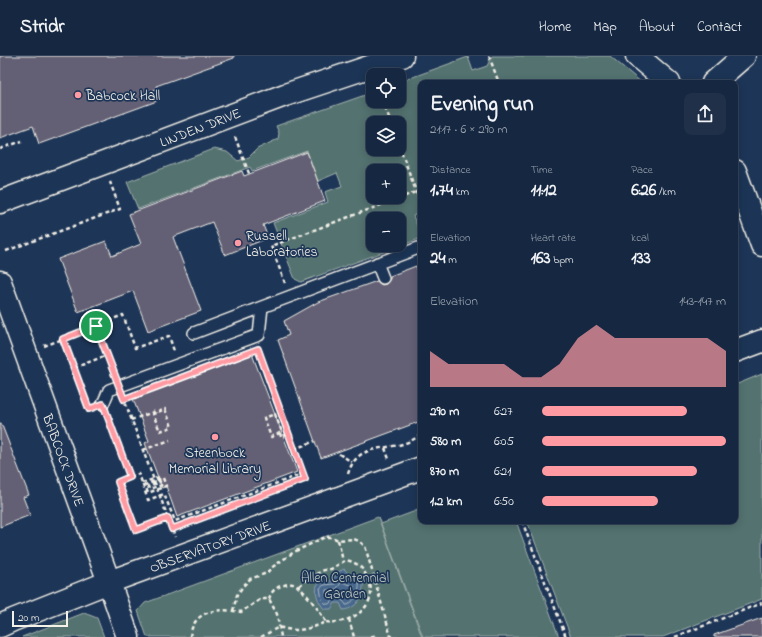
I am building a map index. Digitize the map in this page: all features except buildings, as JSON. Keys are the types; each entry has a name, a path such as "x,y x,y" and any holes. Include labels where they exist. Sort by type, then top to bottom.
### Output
{"street":[{"name":"LINDEN DRIVE","path":"0,202 374,60 402,56"},
{"path":"637,56 665,80"},
{"path":"716,80 744,56"},
{"path":"738,179 762,245"},
{"name":"BABCOCK DRIVE","path":"0,282 128,637"},
{"path":"738,351 762,342"},
{"name":"OBSERVATORY DRIVE","path":"0,626 108,582 418,469"}],"lane":[{"path":"194,333 418,248"},
{"path":"377,263 383,278"},
{"path":"103,404 109,390 259,335 262,307"}],"path":[{"path":"489,56 498,80"},
{"path":"235,137 250,176"},
{"path":"0,149 22,141"},
{"path":"403,156 418,197"},
{"path":"6,252 120,209 110,181"},
{"path":"290,297 272,246 416,192"},
{"path":"41,347 124,315 136,348 169,336 173,347"},
{"path":"96,326 177,543"},
{"path":"168,518 136,530 118,482 139,474 148,500 164,494 175,521 302,474 252,337"},
{"path":"63,339 89,409 103,404 130,477"},
{"path":"124,399 258,349 305,479 172,529"},
{"path":"74,368 107,355"},
{"path":"165,409 172,427 160,431 153,414 156,413 165,409"},
{"path":"131,420 156,410 156,413"},
{"path":"275,414 281,430 282,432 271,437 264,418 275,414"},
{"path":"281,430 285,428"},
{"path":"280,433 281,437 288,434"},
{"path":"346,480 352,462 362,453 369,450 410,443 418,436"},
{"path":"143,450 170,440"},
{"path":"294,449 315,441"},
{"path":"385,448 390,464"},
{"path":"339,454 352,462"},
{"path":"142,484 163,478 166,486 148,493 145,485 160,480"},
{"path":"523,524 566,637"},
{"path":"233,611 237,594 250,579 267,573 271,568 294,552 325,538 332,537 338,540 354,539 366,546 391,637"},
{"path":"338,540 343,561"},
{"path":"261,637 279,627 288,630 301,631 313,628 326,622 354,617 363,610 370,596 371,584 363,570 356,562 346,560 331,569 324,570 309,578 299,586"},
{"path":"280,637 277,614 269,599 270,594 277,588 292,583 299,586 326,622"},
{"path":"190,637 195,623 202,616 216,610 241,612 261,599 269,599"},
{"path":"675,637 762,604"},
{"path":"349,619 354,637"},
{"path":"371,637 376,637"}],"green space":[{"path":"492,56 610,56 638,80 418,80 418,214 413,216 418,228 418,239 406,244 406,212 366,212 366,252 383,252 301,282 295,279 273,223 328,202 325,192 342,186 337,173 318,181 307,151 252,171 250,167 138,209 127,182 214,149 227,152 238,161 249,157 257,149 278,139 279,133 276,126 366,95 366,108 406,108 406,79 468,57 473,71 487,66"},
{"path":"762,374 762,599 663,637 571,637 528,524 738,524 738,384"},
{"path":"418,510 418,524 517,524 559,637 423,637 381,524"},
{"name":"Allen Centennial Garden","path":"378,517 422,637 147,637 138,611 145,603"},
{"path":"84,613 97,618 104,637 22,637"}],"water":[{"path":"344,569 350,575 363,580 363,591 357,604 343,610 340,603 335,603 331,609 324,609 316,592 317,585 323,581 332,581 338,572"}],"place":[{"name":"Babcock Hall","path":"78,95"},
{"name":"Russell Laboratories","path":"238,243"},
{"name":"Steenbock Memorial Library","path":"215,437"}],"route":[{"path":"96,326 124,399 258,349 305,479 172,529 168,518 136,530 118,482 130,477 103,404 89,409 63,339 96,326"}]}
